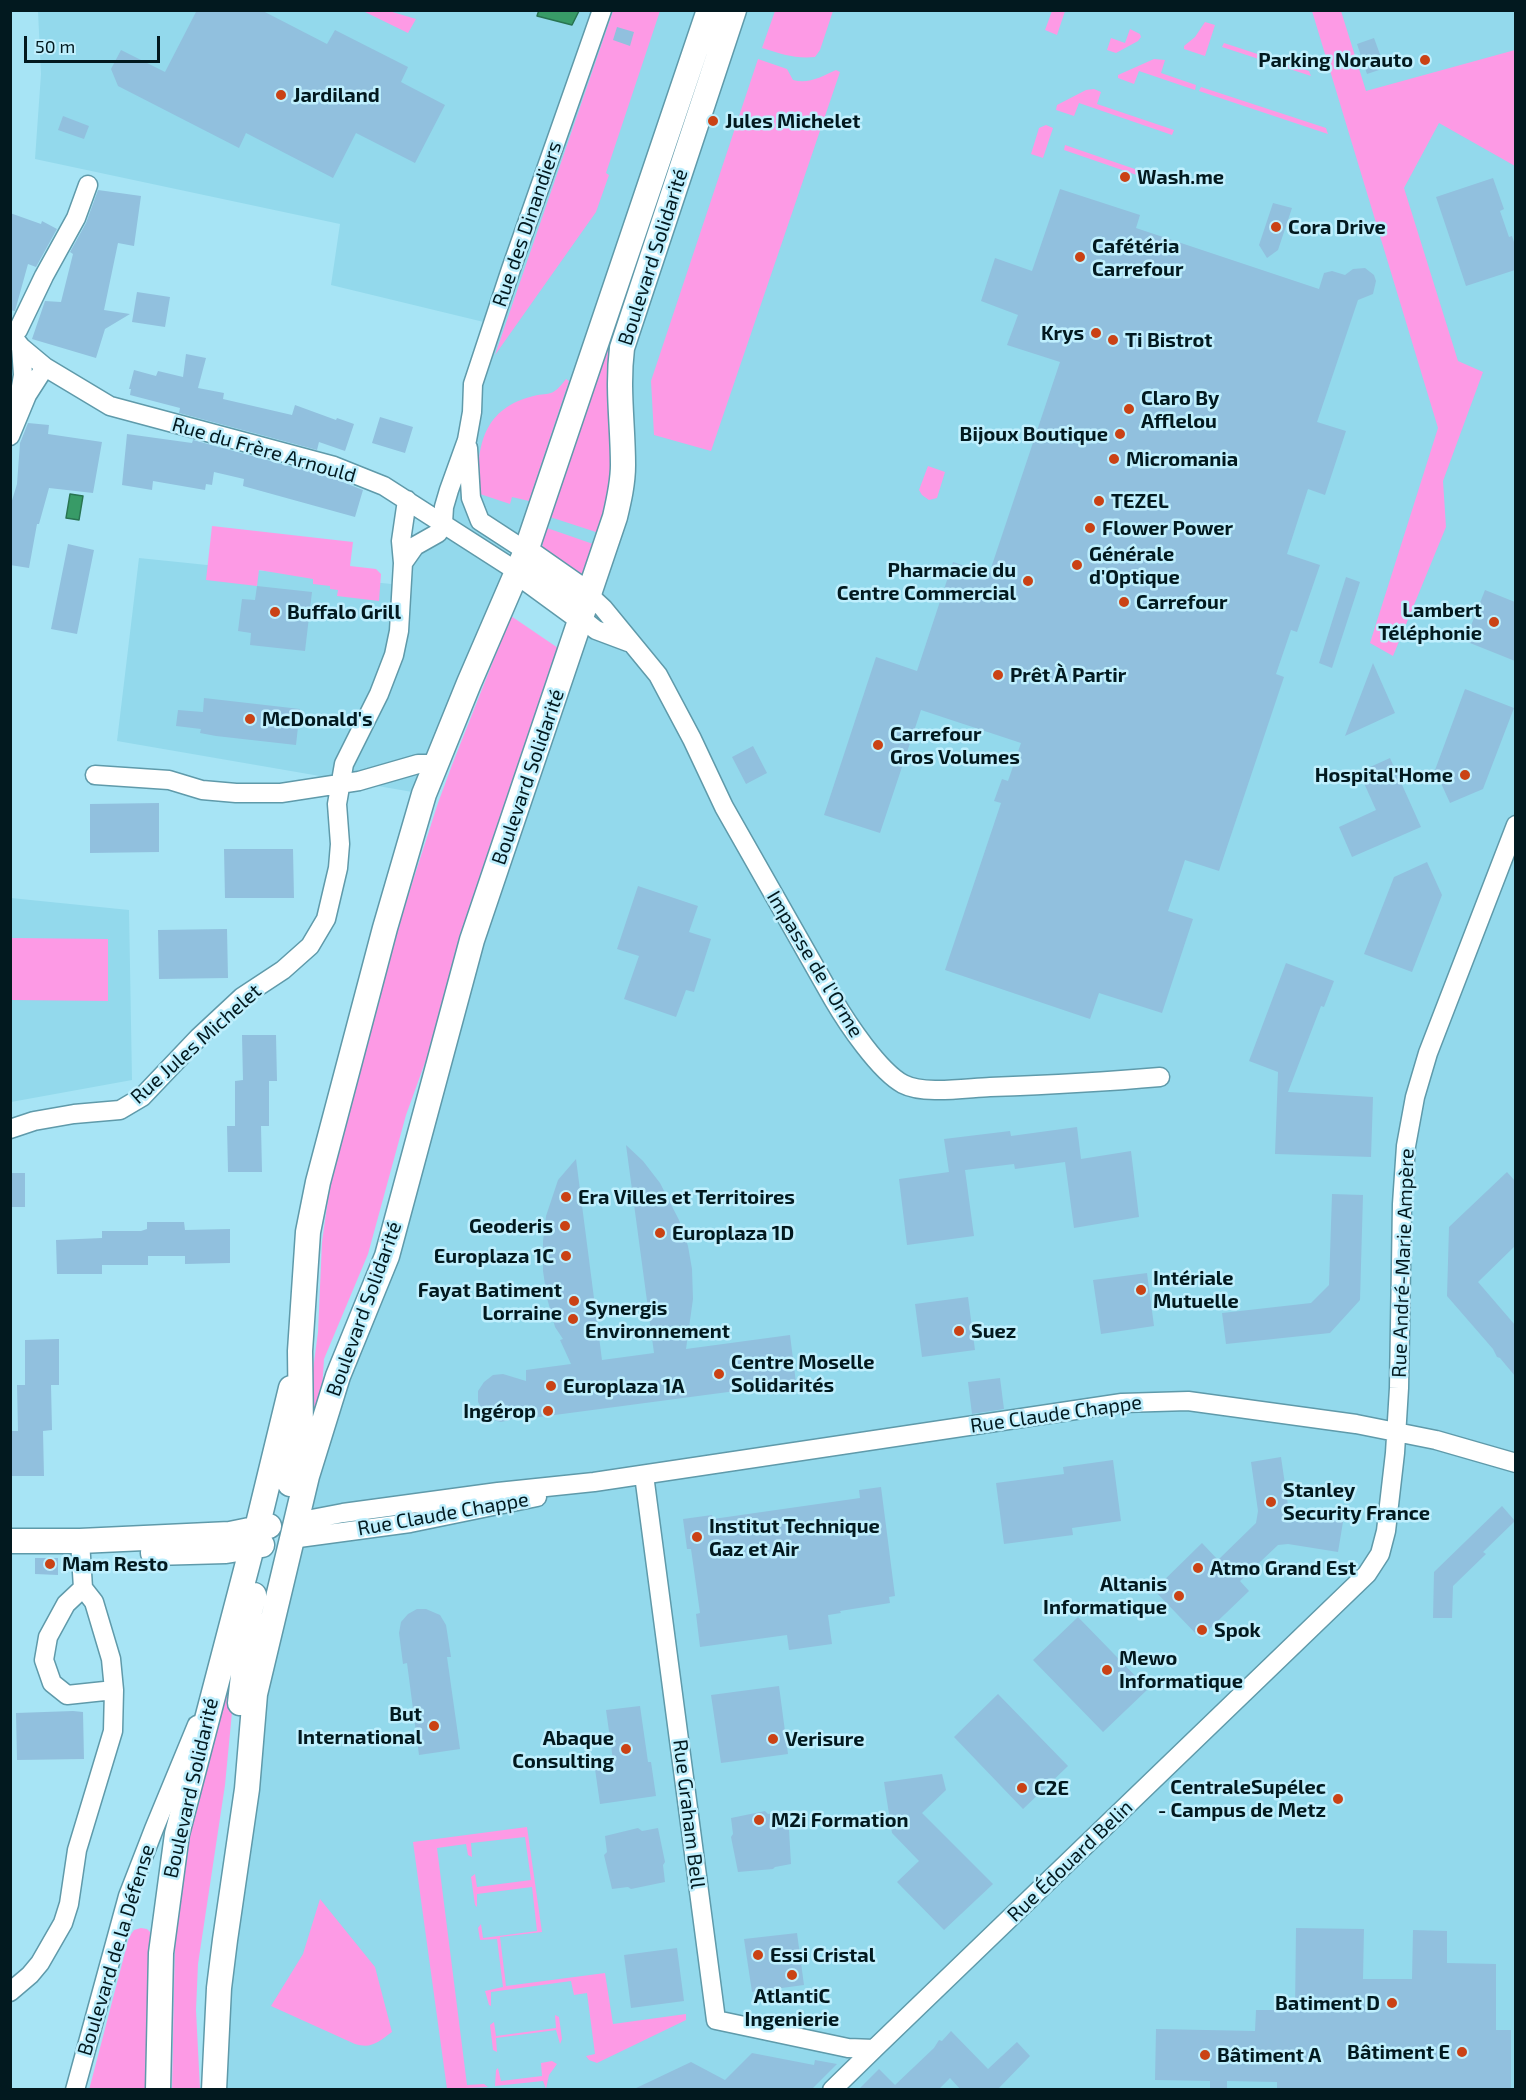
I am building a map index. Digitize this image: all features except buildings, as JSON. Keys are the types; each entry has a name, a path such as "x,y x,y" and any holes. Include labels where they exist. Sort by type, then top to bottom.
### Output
{"main road":[{"name":"Boulevard Solidarité","path":"213,2090 224,1949 247,1789 255,1694 289,1528 300,1430 300,1351 308,1232 318,1182 388,917 424,794 522,561 709,10"},
{"name":"Boulevard Solidarité","path":"289,1528 336,1383 387,1256 472,940 589,595 620,496 623,466 619,391 622,348 734,10"},
{"path":"522,561 589,595"},
{"path":"522,561 581,618"},
{"name":"Boulevard Solidarité","path":"158,2090 161,1953 177,1834 217,1679 259,1539 300,1351"},
{"path":"10,1541 80,1541 230,1534 259,1539 289,1528"},
{"name":"Boulevard Solidarité","path":"213,2090 205,1977 235,1782 240,1701 259,1539"}],"street":[{"name":"Rue des Dinandiers","path":"443,523 444,507 467,440 472,412 473,384 602,10"},
{"path":"10,436 16,418 23,375 15,338 44,276 76,218 87,185"},
{"name":"Rue du Frère Arnould","path":"15,338 45,367 110,406 334,466 384,486 480,549 522,561"},
{"path":"16,418 45,367"},
{"name":"Rue des Dinandiers","path":"467,440 471,498 480,521 522,561"},
{"name":"Rue Jules Michelet","path":"10,1129 34,1121 74,1114 120,1110 142,1097 199,1037 242,998 283,970 310,946 326,919 338,868 340,844 337,804 344,764 379,694 394,655 399,631 403,563 401,541 407,500"},
{"path":"403,563 416,546 438,533 443,523"},
{"name":"Impasse de l'Orme","path":"589,595 603,608 657,675 692,739 724,807 850,1028 892,1075 904,1084 936,1090 1107,1082 1160,1077"},
{"path":"581,618 596,630 630,642"},
{"path":"95,775 169,780 202,790 281,793 359,781 418,764 436,764"},
{"name":"Rue André-Marie Ampère","path":"1396,1432 1399,1388 1402,1204 1406,1146 1413,1107 1428,1053 1509,862 1515,825"},
{"name":"Rue Claude Chappe","path":"289,1528 343,1513 498,1492 594,1482 1122,1403 1151,1401 1188,1401 1356,1424 1436,1440 1515,1463"},
{"name":"Rue Édouard Belin","path":"832,2090 1367,1574 1380,1554 1386,1531 1396,1432"},
{"name":"Rue Graham Bell","path":"644,1475 716,2020 848,2048 874,2049"},
{"path":"10,1992 40,1963 63,1923 69,1904 77,1850 113,1731 114,1690 111,1659 94,1602 83,1588 80,1541"},
{"path":"83,1588 66,1604 48,1637 44,1660 52,1683 68,1695 114,1690"},
{"name":"Boulevard de la Défense","path":"75,2090 129,1896 180,1763 217,1679"}],"shaded area":[{"path":"539,10 579,11 572,25 537,16"},
{"path":"38,11 1515,11 1515,2089 216,2089 215,2049 283,1574 591,590 523,560 424,794 117,741 139,558 401,585 403,563 431,537 492,324 331,285 340,224 35,159 41,74"},
{"path":"363,11 389,11 416,19 408,33"},
{"path":"613,11 660,11 606,173 609,175 596,212 495,355"},
{"path":"775,11 833,11 820,50 815,57 795,57 762,48"},
{"path":"1052,11 1065,11 1057,35 1045,30"},
{"path":"1312,11 1341,11 1366,91 1515,50 1515,166 1439,123 1404,188 1458,361 1483,372 1443,481 1446,527 1393,656 1370,643 1438,428"},
{"path":"1205,22 1215,25 1205,56 1184,49 1184,46 1195,37"},
{"path":"1130,29 1140,34 1138,41 1116,53 1107,50 1111,38 1125,43"},
{"path":"1224,43 1309,71 1311,76 1222,47"},
{"path":"758,59 787,69 793,80 799,81 815,79 836,70 840,72 711,451 654,435 651,381"},
{"path":"1154,59 1165,60 1161,73 1196,85 1195,90 1139,71 1134,84 1118,78 1118,75"},
{"path":"1201,87 1326,128 1328,134 1199,91"},
{"path":"1094,89 1101,92 1097,104 1174,130 1172,135 1079,103 1074,116 1056,110 1057,105 1086,90"},
{"path":"1046,125 1053,128 1043,158 1031,154 1039,128"},
{"path":"1065,145 1158,177 1157,182 1064,150"},
{"path":"607,347 611,349 608,385 612,478 599,533 550,517"},
{"path":"566,379 569,381 529,501 512,497 510,504 480,494 481,447 492,422 501,411 514,403 553,392"},
{"path":"928,466 945,472 937,498 929,500 919,490"},
{"path":"70,494 83,496 79,520 66,518"},
{"path":"212,526 353,542 350,566 376,569 381,574 379,601 337,596 338,590 330,589 330,586 313,584 313,579 259,570 257,586 206,580"},
{"path":"547,528 596,545 590,564 585,571 577,576 542,550"},
{"path":"511,616 561,650 439,1024 406,1115 368,1254 324,1359 322,1390 309,1433 305,1431 318,1332 322,1242 330,1185 345,1122 389,955 438,803"},
{"path":"11,898 129,910 132,1080 11,1102"},
{"path":"11,938 108,939 108,1001 11,1000"},
{"path":"230,1676 235,1681 225,1785 198,1964 196,2010 200,2089 172,2090 175,1939 188,1835"},
{"path":"527,1827 542,1932 500,1937 506,1986 605,1973 613,2024 686,2014 686,2020 597,2063 586,2056 595,2054 587,1993 574,1995 571,1981 491,1992 491,2006 489,2005 485,1991 503,1987 497,1939 480,1940 478,1928 481,1924 483,1938 537,1931 532,1887 477,1894 477,1907 471,1877 475,1874 477,1887 531,1880 525,1837 471,1843 472,1857 468,1855 466,1844 437,1848 467,2085 484,2084 488,2087 447,2089 413,1842"},
{"path":"320,1899 375,1967 392,2032 375,2044 366,2046 355,2044 271,2006 303,1954"},
{"path":"147,1929 152,1934 149,2089 89,2090 129,1937 134,1930"},
{"path":"555,2015 559,2017 562,2039 560,2044 556,2030 496,2038 497,2052 493,2050 490,2025 494,2022 496,2036 556,2028"},
{"path":"552,2061 557,2064 549,2075 546,2089 543,2081 495,2086 498,2068 501,2081 542,2076 541,2063"}],"place":[{"name":"Parking Norauto","path":"1425,60"},
{"name":"Jardiland","path":"281,95"},
{"name":"Jules Michelet","path":"713,121"},
{"name":"Wash.me","path":"1125,177"},
{"name":"Cora Drive","path":"1276,227"},
{"name":"Cafétéria Carrefour","path":"1080,257"},
{"name":"Krys","path":"1096,333"},
{"name":"Ti Bistrot","path":"1113,340"},
{"name":"Claro By Afflelou","path":"1129,409"},
{"name":"Bijoux Boutique","path":"1120,434"},
{"name":"Micromania","path":"1114,459"},
{"name":"TEZEL","path":"1099,501"},
{"name":"Flower Power","path":"1090,528"},
{"name":"Générale d'Optique","path":"1077,565"},
{"name":"Pharmacie du Centre Commercial","path":"1028,581"},
{"name":"Carrefour","path":"1124,602"},
{"name":"Buffalo Grill","path":"275,612"},
{"name":"Lambert Téléphonie","path":"1494,622"},
{"name":"Prêt À Partir","path":"998,675"},
{"name":"McDonald's","path":"250,719"},
{"name":"Carrefour Gros Volumes","path":"878,745"},
{"name":"Hospital'Home","path":"1465,775"},
{"name":"Era Villes et Territoires","path":"566,1197"},
{"name":"Geoderis","path":"565,1226"},
{"name":"Europlaza 1D","path":"660,1233"},
{"name":"Europlaza 1C","path":"566,1256"},
{"name":"Intériale Mutuelle","path":"1141,1290"},
{"name":"Fayat Batiment Lorraine","path":"574,1301"},
{"name":"Synergis Environnement","path":"573,1319"},
{"name":"Suez","path":"959,1331"},
{"name":"Centre Moselle Solidarités","path":"719,1374"},
{"name":"Europlaza 1A","path":"551,1386"},
{"name":"Ingérop","path":"548,1411"},
{"name":"Stanley Security France","path":"1271,1502"},
{"name":"Institut Technique Gaz et Air","path":"697,1537"},
{"name":"Mam Resto","path":"50,1564"},
{"name":"Atmo Grand Est","path":"1198,1568"},
{"name":"Altanis Informatique","path":"1179,1596"},
{"name":"Spok","path":"1202,1630"},
{"name":"Mewo Informatique","path":"1107,1670"},
{"name":"But International","path":"434,1726"},
{"name":"Verisure","path":"773,1739"},
{"name":"Abaque Consulting","path":"626,1749"},
{"name":"C2E","path":"1022,1788"},
{"name":"CentraleSupélec - Campus de Metz","path":"1338,1799"},
{"name":"M2i Formation","path":"759,1820"},
{"name":"Essi Cristal","path":"758,1955"},
{"name":"AtlantiC Ingenierie","path":"792,1975"},
{"name":"Batiment D","path":"1392,2003"},
{"name":"Bâtiment E","path":"1462,2052"},
{"name":"Bâtiment A","path":"1205,2055"}]}
